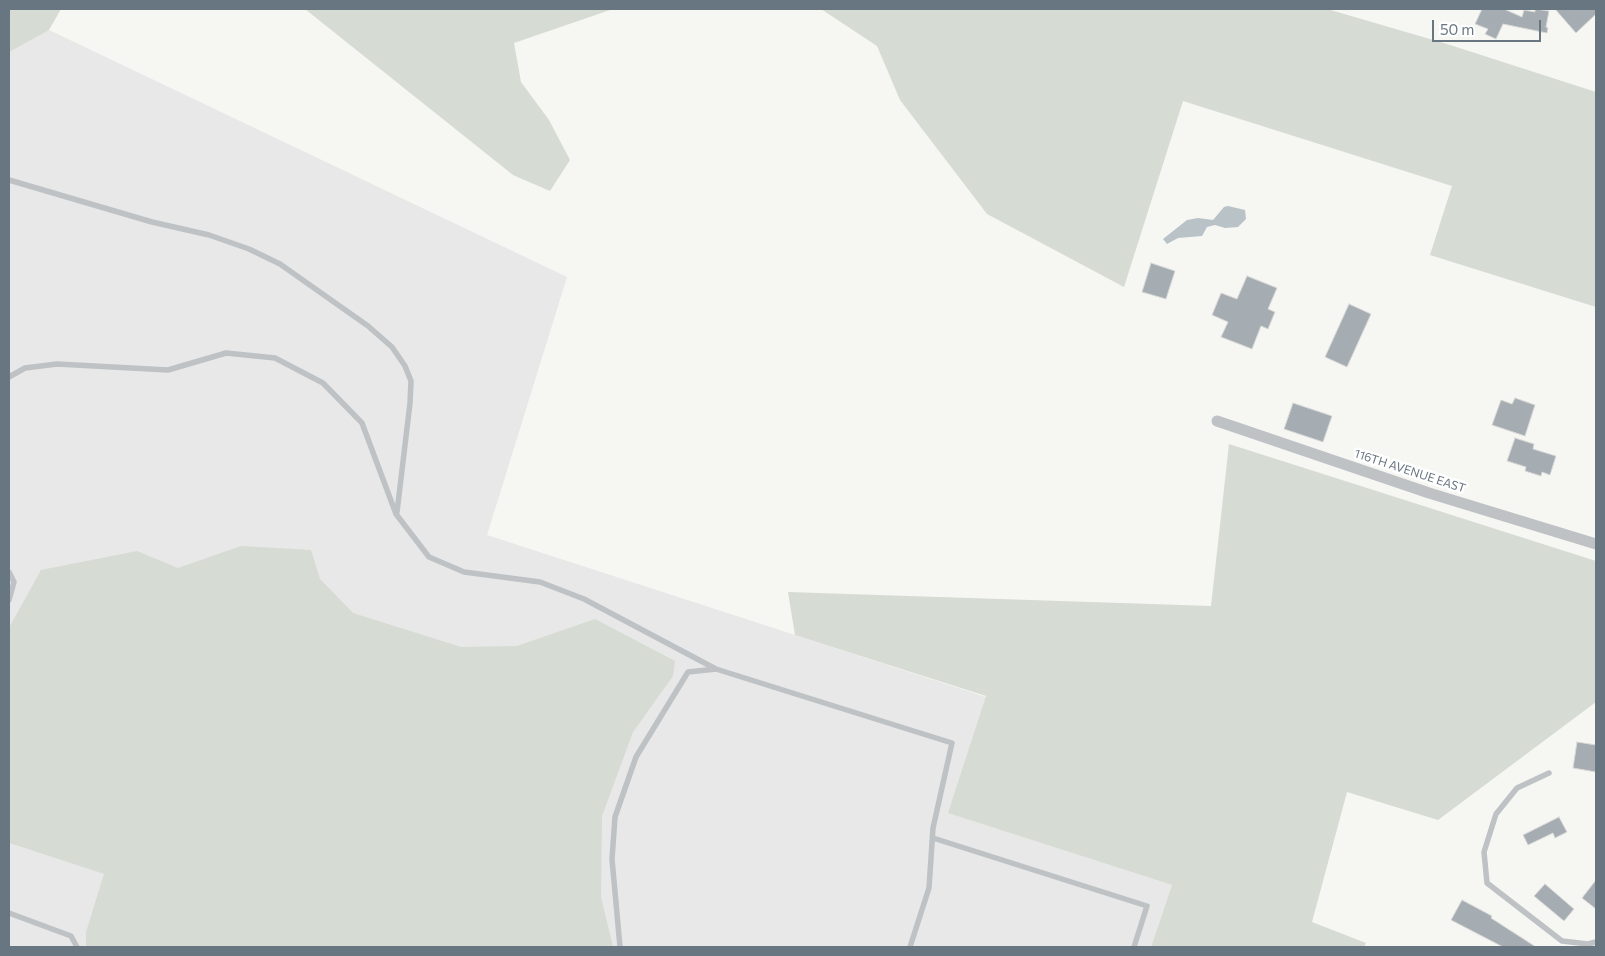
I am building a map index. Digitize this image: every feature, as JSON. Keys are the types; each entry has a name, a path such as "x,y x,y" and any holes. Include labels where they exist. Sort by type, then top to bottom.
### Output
{"street":[{"name":"116TH AVENUE EAST","path":"1217,421 1429,493 1596,544"}],"lane":[{"path":"9,180 152,222 209,235 249,249 280,264 368,326 392,348 406,366 411,381 396,514"},
{"path":"9,377 25,368 57,364 168,370 226,352 274,358 323,383 362,423 396,514 429,557 464,572 540,582 584,598 716,668 952,743 933,838 929,888 910,947"},
{"path":"9,572 14,582 12,595 9,600"},
{"path":"620,947 612,859 615,818 636,757 688,672 716,668"},
{"path":"1549,773 1517,788 1496,814 1484,852 1487,883 1562,942 1588,944 1596,942"},
{"path":"933,838 1147,906 1134,947"},
{"path":"9,913 71,936 77,947"}],"shaded area":[{"path":"9,9 61,9 49,30 9,52"},
{"path":"305,9 613,9 514,43 521,82 549,120 570,160 550,191 513,175"},
{"path":"821,9 1327,9 1447,44 1596,92 1596,307 1430,255 1452,186 1183,101 1124,287 987,214 900,100 877,46"},
{"path":"49,30 567,277 487,535 986,697 949,813 1172,885 1151,947 489,947 9,649 9,44"},
{"path":"1228,206 1245,210 1246,219 1238,227 1225,228 1215,225 1207,227 1202,236 1178,238 1167,244 1163,239 1187,220 1198,218 1213,220 1224,207"},
{"path":"1229,444 1596,561 1596,702 1438,820 1347,792 1312,922 1366,943 1364,947 1151,947 1172,885 948,813 986,696 795,635 788,592 1211,606"},
{"path":"241,546 311,550 320,579 353,613 461,647 517,646 595,619 675,661 673,676 633,732 602,816 601,897 613,947 86,947 86,932 104,874 9,843 9,628 41,570 137,551 178,568"},
{"path":"9,843 329,947 9,947"}],"building":[{"path":"1482,9 1504,9 1522,17 1524,10 1535,12 1535,9 1549,11 1546,27 1548,28 1547,33 1503,24 1496,39 1485,34 1488,29 1475,24"},
{"path":"1555,9 1596,9 1596,14 1576,33"},
{"path":"1151,263 1175,271 1166,299 1142,292"},
{"path":"1247,276 1277,288 1268,309 1275,312 1268,329 1261,326 1252,349 1221,337 1228,322 1212,315 1221,293 1237,299"},
{"path":"1349,304 1371,314 1347,367 1325,357"},
{"path":"1515,398 1535,405 1525,436 1492,425 1501,400 1512,404"},
{"path":"1293,403 1332,416 1323,442 1284,429"},
{"path":"1515,438 1534,444 1533,449 1556,456 1550,475 1542,472 1541,476 1525,471 1526,467 1507,461"},
{"path":"1577,742 1596,745 1596,772 1573,768"},
{"path":"1559,817 1567,832 1555,838 1553,833 1528,845 1523,835"},
{"path":"1596,880 1596,909 1582,898"},
{"path":"1545,884 1574,909 1564,921 1534,896"},
{"path":"1462,900 1492,916 1491,918 1536,947 1503,947 1451,920"}]}
